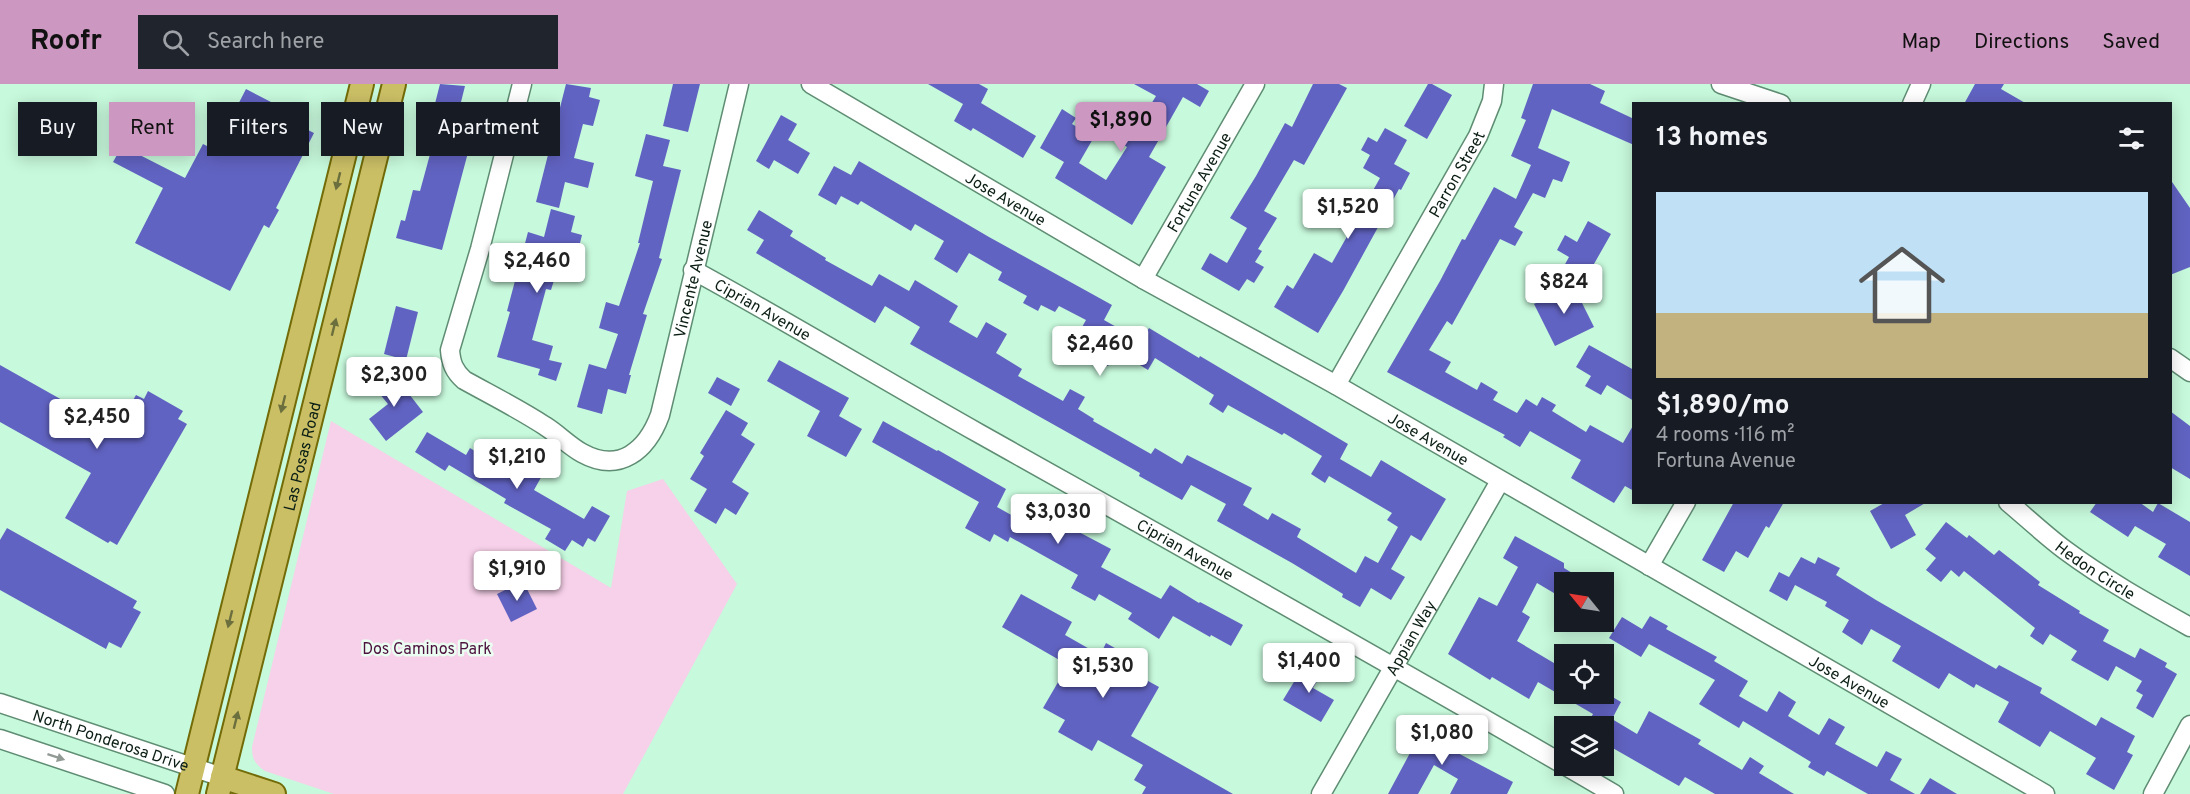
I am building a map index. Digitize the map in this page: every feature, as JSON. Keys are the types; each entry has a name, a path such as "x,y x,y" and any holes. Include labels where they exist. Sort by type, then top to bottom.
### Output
{"main road":[{"name":"Las Posas Road","path":"187,794 363,84"},
{"name":"Las Posas Road","path":"220,785 394,84"},
{"path":"283,531 278,500 312,358 307,352 297,348"},
{"path":"220,785 274,794"}],"street":[{"name":"Vincente Avenue","path":"522,84 480,249 450,350 451,360 456,373 464,380 546,426 580,452 594,459 609,461 623,459 637,452 645,445 655,429 739,84"},
{"name":"Jose Avenue","path":"811,84 1143,279 1336,385 2045,794"},
{"name":"Fortuna Avenue","path":"1143,279 1255,84"},
{"name":"Parron Street","path":"1336,385 1478,136 1492,100 1494,84"},
{"path":"1721,84 1774,102"},
{"path":"1913,102 1922,84"},
{"name":"Ciprian Avenue","path":"693,270 1395,666 1614,794"},
{"path":"2172,359 2190,372"},
{"name":"Appian Way","path":"1321,794 1500,481"},
{"path":"1649,566 1685,504"},
{"name":"Hedon Circle","path":"2010,504 2088,566 2190,627"},
{"name":"North Ponderosa Drive","path":"0,703 193,768 220,785"},
{"path":"2153,794 2190,726"},
{"name":"North Ponderosa Drive","path":"0,739 165,794"}],"green space":[{"name":"Dos Caminos Park","path":"331,421 611,588 627,491 663,479 737,584 623,794 334,794 265,771 256,763 252,747"}],"building":[{"path":"440,84 465,86 461,102 435,102"},
{"path":"566,84 591,88 589,97 600,100 593,126 583,124 574,158 594,163 588,188 565,182 559,208 536,202 548,156 560,156 560,108"},
{"path":"673,84 700,84 688,132 663,126"},
{"path":"928,84 979,84 988,89 981,103 1036,136 1023,158 973,128 971,131 954,121 963,104"},
{"path":"1134,84 1197,84 1209,91 1200,107 1183,97 1149,157 1166,167 1132,225 1055,178 1064,162 1040,148 1062,109 1076,118 1072,124 1094,137 1079,163 1106,180 1127,147 1119,142 1128,128 1134,132 1156,96"},
{"path":"1313,84 1339,84 1347,88 1304,165 1294,160 1264,211 1277,218 1258,249 1262,251 1255,262 1264,267 1254,283 1247,279 1239,291 1201,269 1210,253 1227,263 1247,228 1230,218 1285,123 1292,127"},
{"path":"1428,84 1452,95 1427,139 1404,126"},
{"path":"1533,84 1590,84 1605,91 1600,103 1632,118 1632,144 1552,109 1538,148 1570,162 1562,182 1553,179 1545,198 1533,193 1514,227 1523,232 1515,246 1500,239 1452,325 1447,321 1429,350 1451,362 1445,372 1477,390 1481,382 1498,392 1493,400 1517,413 1526,399 1537,406 1542,397 1556,405 1552,411 1586,432 1590,425 1623,443 1632,427 1632,490 1625,486 1614,503 1571,478 1581,460 1530,431 1520,447 1503,437 1505,435 1387,372 1494,187 1516,199 1531,165 1511,156 1526,120 1521,118"},
{"path":"1975,84 2004,84 2001,89 2024,102 1965,102"},
{"path":"246,89 271,102 239,102"},
{"path":"781,115 797,124 788,140 810,153 798,174 774,160 769,169 756,161"},
{"path":"1385,128 1407,140 1394,164 1410,173 1318,333 1274,307 1287,285 1293,289 1314,253 1332,263 1380,178 1363,168 1370,155 1361,150 1368,137 1377,142"},
{"path":"309,130 314,133 309,143"},
{"path":"646,134 670,140 663,166 681,170 659,258 662,259 643,314 647,315 629,375 631,375 626,394 608,389 602,414 577,407 589,364 606,369 618,334 599,328 606,302 619,306 640,243 638,243 653,181 635,176"},
{"path":"203,144 207,146 207,156 302,156 276,208 279,210 269,228 264,225 230,291 135,243 163,188 113,162 116,156 142,156 185,178"},
{"path":"430,156 467,156 442,250 396,238 401,220 405,221 413,190 420,191"},
{"path":"859,161 1112,305 1104,320 1141,341 1149,328 1348,444 1340,459 1371,477 1381,460 1446,499 1421,541 1411,535 1391,569 1405,577 1391,600 1371,588 1360,607 1292,563 1217,521 1226,504 1191,485 1182,500 1139,476 1140,473 910,344 920,327 885,306 875,323 756,253 764,240 747,230 759,210 793,231 790,236 826,258 825,260 872,286 879,274 909,291 915,280 958,306 949,322 977,338 986,322 1007,334 996,353 1022,369 1018,376 1063,401 1070,389 1085,397 1078,409 1094,419 1093,421 1151,454 1155,448 1182,464 1187,455 1252,488 1243,505 1268,520 1272,513 1301,529 1297,537 1356,573 1365,556 1378,563 1398,527 1387,520 1392,513 1329,476 1325,483 1311,474 1322,456 1284,433 1282,435 1228,405 1223,413 1209,404 1214,395 1155,358 1148,370 1117,351 1108,366 1083,352 1088,342 1077,336 1086,320 1059,306 1055,312 1041,305 1038,311 1023,303 1027,296 998,280 1002,272 969,253 957,273 934,259 944,241 915,224 911,231 861,201 858,205 841,196 836,205 818,195 834,166 851,175"},
{"path":"2172,182 2190,208 2190,267 2172,274"},
{"path":"551,209 575,216 571,232 582,235 578,251 564,248 551,290 546,289 532,340 553,346 549,360 562,363 556,381 538,375 540,369 497,357 528,232 544,237"},
{"path":"1588,221 1611,234 1586,278 1564,266 1569,257 1557,250 1565,235 1577,242"},
{"path":"1573,285 1594,327 1555,346 1534,304"},
{"path":"396,306 418,312 406,360 384,354"},
{"path":"1589,345 1632,369 1632,400 1607,385 1601,395 1585,386 1591,376 1576,367"},
{"path":"779,360 849,398 839,416 862,429 846,457 807,436 820,411 767,381"},
{"path":"0,365 87,414 83,421 112,437 136,395 144,399 148,391 183,411 178,419 187,424 117,545 110,541 108,543 65,518 91,473 0,422"},
{"path":"392,372 423,412 386,441 369,419 388,404 374,387"},
{"path":"717,377 740,389 731,406 708,393"},
{"path":"726,410 748,423 741,435 755,444 732,482 749,493 736,515 725,508 716,524 694,511 707,489 690,479 704,456 700,453"},
{"path":"2172,412 2190,426 2190,479 2172,468"},
{"path":"883,421 1006,489 997,507 1033,527 1041,512 1111,549 1101,567 1161,599 1170,585 1199,603 1243,625 1231,646 1173,616 1159,639 1128,619 1132,613 1099,594 1095,601 1071,588 1078,575 1010,537 1008,542 994,534 990,542 965,528 979,502 872,442"},
{"path":"427,432 466,455 470,448 492,462 502,445 544,472 534,490 584,519 592,506 610,516 595,542 588,538 583,547 572,540 565,551 545,539 551,529 504,503 506,499 449,465 445,471 415,452"},
{"path":"1733,504 1783,504 1769,528 1766,526 1748,558 1736,551 1724,572 1702,560"},
{"path":"1882,504 1924,504 1905,515 1916,535 1891,549 1870,511"},
{"path":"2096,504 2142,504 2153,512 2160,504 2190,522 2190,576 2158,557 2166,544 2135,526 2128,537 2090,512"},
{"path":"1946,522 1967,538 1969,535 1994,555 1999,550 2040,582 2038,585 2109,630 2103,641 2135,658 2140,648 2167,663 2165,667 2177,674 2153,718 2136,708 2143,695 2136,691 2142,681 2116,666 2108,681 2071,660 2077,651 2050,634 2043,645 2030,636 2035,628 1964,571 1959,577 1951,570 1941,582 1926,570 1936,558 1925,549"},
{"path":"7,528 137,601 133,608 141,612 121,648 109,642 106,649 0,590 0,540"},
{"path":"1515,536 1564,563 1564,568 1571,572 1554,572 1554,593 1537,583 1522,612 1530,617 1517,641 1554,663 1554,691 1538,682 1529,699 1492,677 1490,680 1448,654 1479,597 1497,606 1518,567 1503,558"},
{"path":"1801,557 1815,564 1818,557 1840,568 1836,575 1876,600 1996,669 1999,665 2042,688 2040,693 2096,726 2101,717 2135,736 2127,752 2133,755 2114,790 2086,774 2096,758 2050,731 2040,747 1998,722 2009,702 1976,684 1974,688 1949,673 1939,689 1892,661 1901,646 1871,629 1862,645 1842,632 1849,620 1825,606 1827,602 1795,585 1787,601 1769,591 1779,572 1789,577"},
{"path":"523,581 537,609 511,622 497,594"},
{"path":"1021,594 1072,622 1065,635 1100,655 1106,643 1145,665 1139,676 1159,687 1131,736 1233,794 1142,794 1146,787 1134,780 1143,765 1098,740 1092,751 1058,732 1065,720 1043,708 1068,665 1002,627"},
{"path":"1650,616 1668,626 1666,629 1717,657 1714,661 1748,681 1739,696 1767,712 1779,691 1796,702 1788,716 1819,735 1829,718 1845,727 1835,744 1877,767 1886,751 1902,759 1890,780 1915,794 1868,794 1827,771 1824,776 1808,767 1811,762 1743,721 1739,728 1699,704 1715,680 1649,644 1641,657 1609,638 1622,617 1642,629"},
{"path":"1306,662 1322,672 1313,688 1334,700 1321,722 1283,700"},
{"path":"1614,698 1621,702 1614,716 1592,716 1593,714 1576,704 1614,704"},
{"path":"1649,711 1701,740 1698,744 1742,770 1750,757 1764,766 1759,773 1794,794 1715,794 1685,777 1679,786 1614,749 1614,720 1637,734"},
{"path":"1408,720 1453,744 1450,749 1513,782 1507,794 1450,794 1458,779 1434,765 1418,794 1388,794 1410,753 1396,745"},
{"path":"1930,778 1957,794 1920,794"}]}
